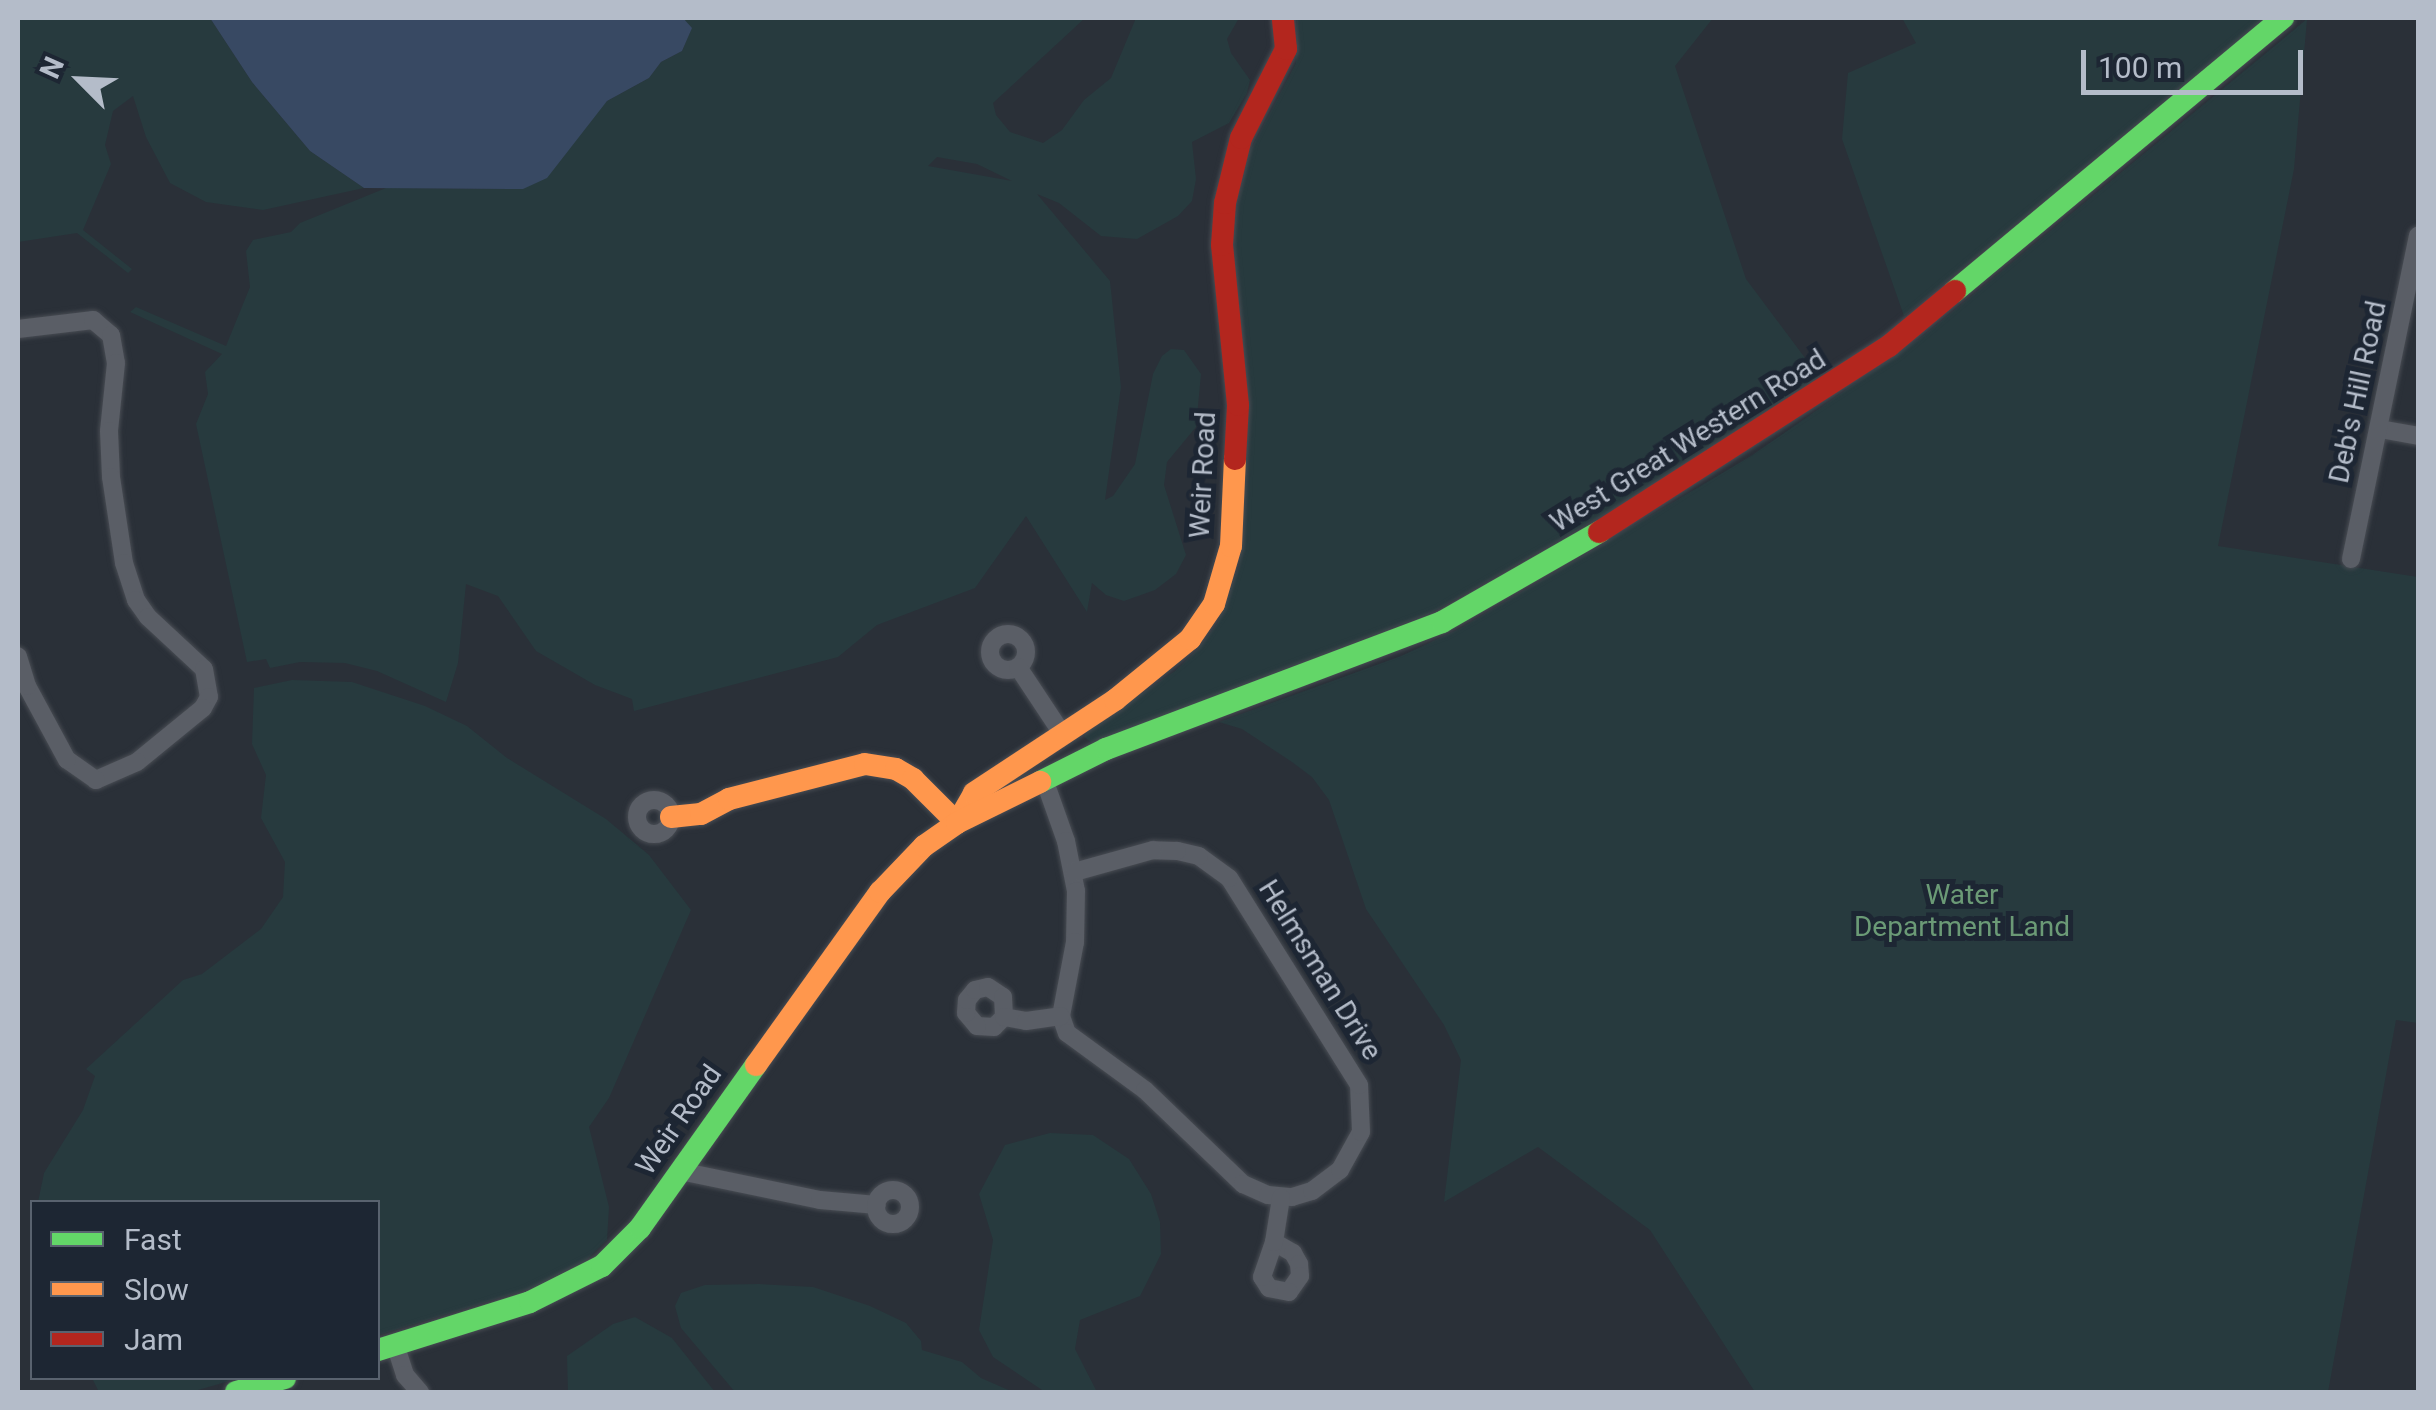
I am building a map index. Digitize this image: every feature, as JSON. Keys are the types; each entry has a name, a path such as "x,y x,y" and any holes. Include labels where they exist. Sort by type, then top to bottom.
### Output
{"street":[{"name":"Weir Road","path":"957,823 974,793 1060,732 1115,700 1190,639 1224,579 1230,546 1238,405 1222,245 1224,214 1241,138 1286,49 1283,18"},
{"name":"West Great Western Road","path":"1044,780 1166,725 1442,622 1595,536 1889,346 2283,18"},
{"name":"Deb's Hill Road","path":"2350,559 2418,236"},
{"path":"18,328 87,320 105,329 116,349 110,465 127,573 148,617 204,669 210,688 203,708 137,762 96,780 78,772 67,760 27,686 18,656"},
{"path":"2380,430 2418,436"},
{"path":"1018,667 1060,732"},
{"path":"671,818 700,814 729,799 782,783 865,764 896,769 913,779 957,823"},
{"name":"Weir Road","path":"386,1347 574,1284 602,1266 640,1228 880,892 924,846 957,823 1044,780"},
{"path":"1044,780 1074,872 1075,942 1062,1016 1068,1033 1145,1090 1224,1170 1243,1184 1280,1198 1274,1242"},
{"name":"Helmsman Drive","path":"1074,872 1153,850 1188,852 1217,868 1248,904 1272,951 1352,1072 1362,1101 1360,1132 1340,1170 1312,1191 1280,1198"},
{"path":"1004,1017 1026,1021 1062,1016"},
{"path":"680,1171 820,1200 876,1205"},
{"path":"386,1347 420,1392"},
{"path":"236,1392 278,1380"}],"green space":[{"path":"18,18 210,18 252,82 310,151 364,188 263,210 206,202 170,183 146,137 133,96 113,111 105,145 111,164 83,230 132,269 128,273 77,233 18,242"},
{"path":"683,18 1085,18 993,103 996,115 1010,132 1043,143 1062,130 1084,100 1111,78 1136,18 1239,18 1227,39 1231,53 1250,80 1247,93 1229,123 1192,142 1196,179 1192,201 1178,216 1137,239 1101,236 1059,203 1037,194 1110,281 1121,387 1105,500 1113,496 1135,464 1153,374 1162,356 1171,349 1184,350 1201,374 1196,427 1167,462 1164,485 1186,555 1176,574 1155,590 1124,601 1106,595 1092,583 1087,612 1026,516 975,588 877,625 838,657 634,711 632,699 595,685 536,651 498,596 466,584 458,663 446,702 377,671 345,663 300,662 270,668 266,659 247,662 196,424 208,394 205,372 222,354 130,312 136,307 226,346 250,287 246,251 253,240 291,232 300,223 386,188 523,189 607,101 649,78 661,62 682,51 691,29","holes":["937,157 977,164 1012,181 928,166"]},
{"path":"1297,18 1713,18 1675,66 1746,279 1820,378 1620,506 1429,614 1092,743 1084,737 1088,730 1175,671 1197,650 1217,624 1239,566 1242,522 1234,225 1248,155 1296,63"},
{"path":"1902,18 2265,18 1904,316 1842,139 1848,73 1916,43"},
{"name":"Water Department Land","path":"2307,19 2294,169 2218,546 2418,577 2418,1023 2396,1020 2328,1392 1755,1392 1650,1230 1538,1147 1444,1202 1461,1060 1444,1025 1366,909 1329,800 1312,777 1292,762 1242,729 1219,722 1401,656 1459,629 1751,456 1923,336"},
{"path":"292,680 352,682 425,706 467,726 507,758 606,819 649,855 691,910 609,1098 589,1127 609,1207 607,1240 585,1261 532,1288 380,1334 380,1200 38,1200 44,1173 83,1110 95,1076 86,1069 183,980 202,974 261,929 283,897 285,862 261,818 266,775 252,744 254,688"},
{"path":"1050,1133 1093,1135 1129,1159 1151,1194 1160,1222 1161,1254 1140,1296 1080,1320 1075,1349 1097,1392 1045,1392 993,1357 979,1330 993,1240 979,1194 1005,1145"},
{"path":"705,1285 813,1287 870,1306 906,1323 921,1341 922,1350 962,1362 981,1378 1013,1392 735,1392 681,1328 675,1306 681,1293"},
{"path":"635,1317 672,1338 715,1392 568,1392 567,1356 613,1324"},
{"path":"93,1380 233,1380 191,1392 99,1392"}],"water":[{"path":"210,18 683,18 692,28 682,51 661,62 649,78 607,101 547,178 523,189 364,188 310,151 252,82"}],"traffic: fast":[{"path":"1955,291 2283,18"},
{"path":"1040,782 1106,749 1442,622 1599,532"},
{"path":"380,1349 530,1302 602,1266 640,1228 756,1065"},
{"path":"236,1392 278,1380"}],"traffic: slow":[{"path":"671,817 701,814 729,799 865,764 896,769 913,779 957,823 974,793 1115,700 1190,639 1214,604 1231,546 1235,459"},
{"path":"756,1065 880,892 924,846 957,823 1040,782"}],"traffic: jam":[{"path":"1235,459 1238,405 1222,245 1225,203 1241,138 1286,49 1283,18"},
{"path":"1599,532 1889,346 1955,291"}]}
